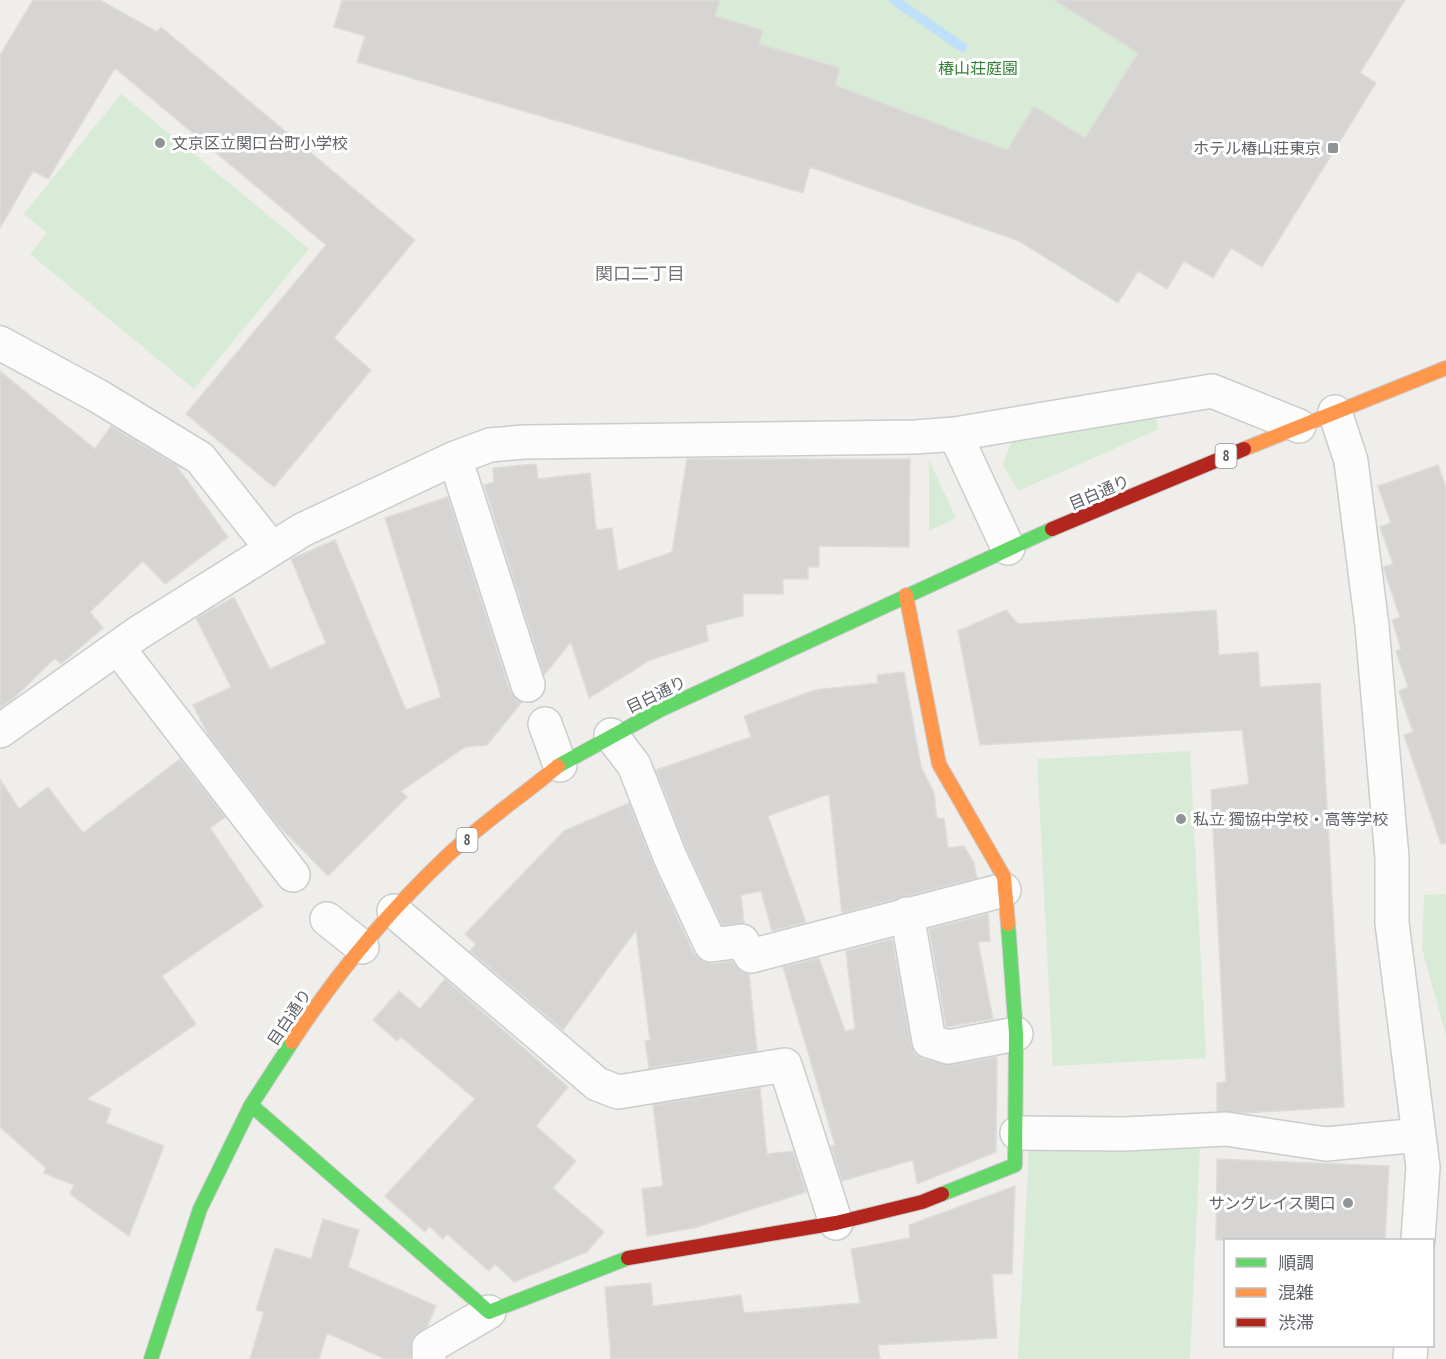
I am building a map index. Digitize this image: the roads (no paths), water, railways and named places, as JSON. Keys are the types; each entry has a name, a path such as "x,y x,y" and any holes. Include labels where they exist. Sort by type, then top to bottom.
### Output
{"main road":[{"name":"目白通り","path":"151,1359 173,1285 200,1209 251,1105 318,1002 362,947 448,855 560,765 611,735 1008,548 1299,426 1446,369"},
{"path":"251,1105 489,1312 628,1258 836,1223 922,1202 1015,1165 1016,1034 1004,877 939,764 919,652 906,595"}],"street":[{"path":"0,343 98,396 200,458 272,549"},
{"path":"0,731 118,648 302,530 456,458 490,445 524,442 915,437 955,434 1212,391 1299,426"},
{"path":"1335,412 1351,461 1372,626 1392,858 1392,923 1423,1167 1418,1239"},
{"path":"955,434 1008,548"},
{"path":"456,458 528,685"},
{"path":"118,648 293,875"},
{"path":"545,724 560,765"},
{"path":"611,735 634,765 670,857 711,945 742,941 751,956 1004,890"},
{"path":"394,911 597,1084 618,1092 785,1065 836,1223"},
{"path":"907,914 930,1041 948,1047 1016,1034"},
{"path":"327,919 362,947"},
{"path":"1017,1133 1125,1134 1226,1129 1326,1144 1419,1136"},
{"path":"429,1359 429,1347 489,1312"}],"waterway":[{"path":"894,0 962,47"}],"place":[{"name":"文京区立関口台町小学校","path":"160,143"},
{"name":"ホテル椿山荘東京","path":"1333,148"},
{"name":"私立 獨協中学校・高等学校","path":"1181,819"},
{"name":"サングレイス関口","path":"1348,1203"}],"district":[{"name":"関口二丁目","path":"640,274"}],"park label":[{"name":"椿山荘庭園","path":"978,68"}]}
